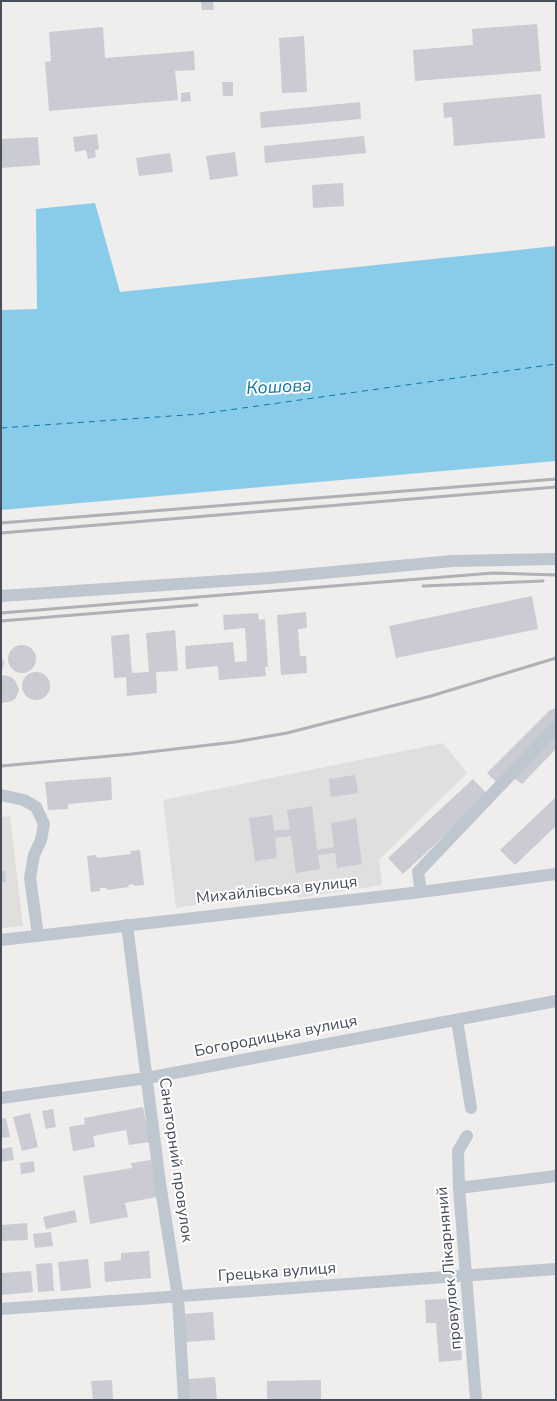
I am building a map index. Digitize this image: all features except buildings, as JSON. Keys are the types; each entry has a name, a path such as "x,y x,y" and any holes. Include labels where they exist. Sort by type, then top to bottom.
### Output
{"street":[{"path":"1,596 270,578 452,561 556,559"},
{"path":"421,892 418,872 556,727"},
{"path":"1,796 24,800 36,807 44,824 42,840 34,855 30,878 38,935"},
{"name":"Михайлівська вулиця","path":"1,940 421,892 556,874"},
{"name":"Санаторний провулок","path":"127,925 160,1183 178,1297 184,1400"},
{"name":"Богородицька вулиця","path":"1,1098 147,1078 556,1001"},
{"path":"457,1020 471,1108"},
{"name":"провулок Лікарняний","path":"467,1136 458,1151 459,1188 476,1400"},
{"path":"459,1188 556,1176"},
{"name":"Грецька вулиця","path":"1,1310 556,1268"}],"shaded area":[{"path":"443,743 467,773 379,860 382,885 298,898 296,890 176,908 163,800"},
{"path":"10,816 23,926 1,928 1,817"}],"water":[{"name":"Кошова","path":"95,203 120,292 556,246 556,461 1,510 1,310 37,309 36,209"}],"ferry route":[{"path":"1,428 200,414 556,364"}],"railway":[{"path":"1,523 556,479"},
{"path":"1,533 556,487"},
{"path":"1,613 493,573 556,575"},
{"path":"423,586 543,581"},
{"path":"1,621 197,605"},
{"path":"1,766 132,754 235,742 287,733 431,696 556,658"}]}
